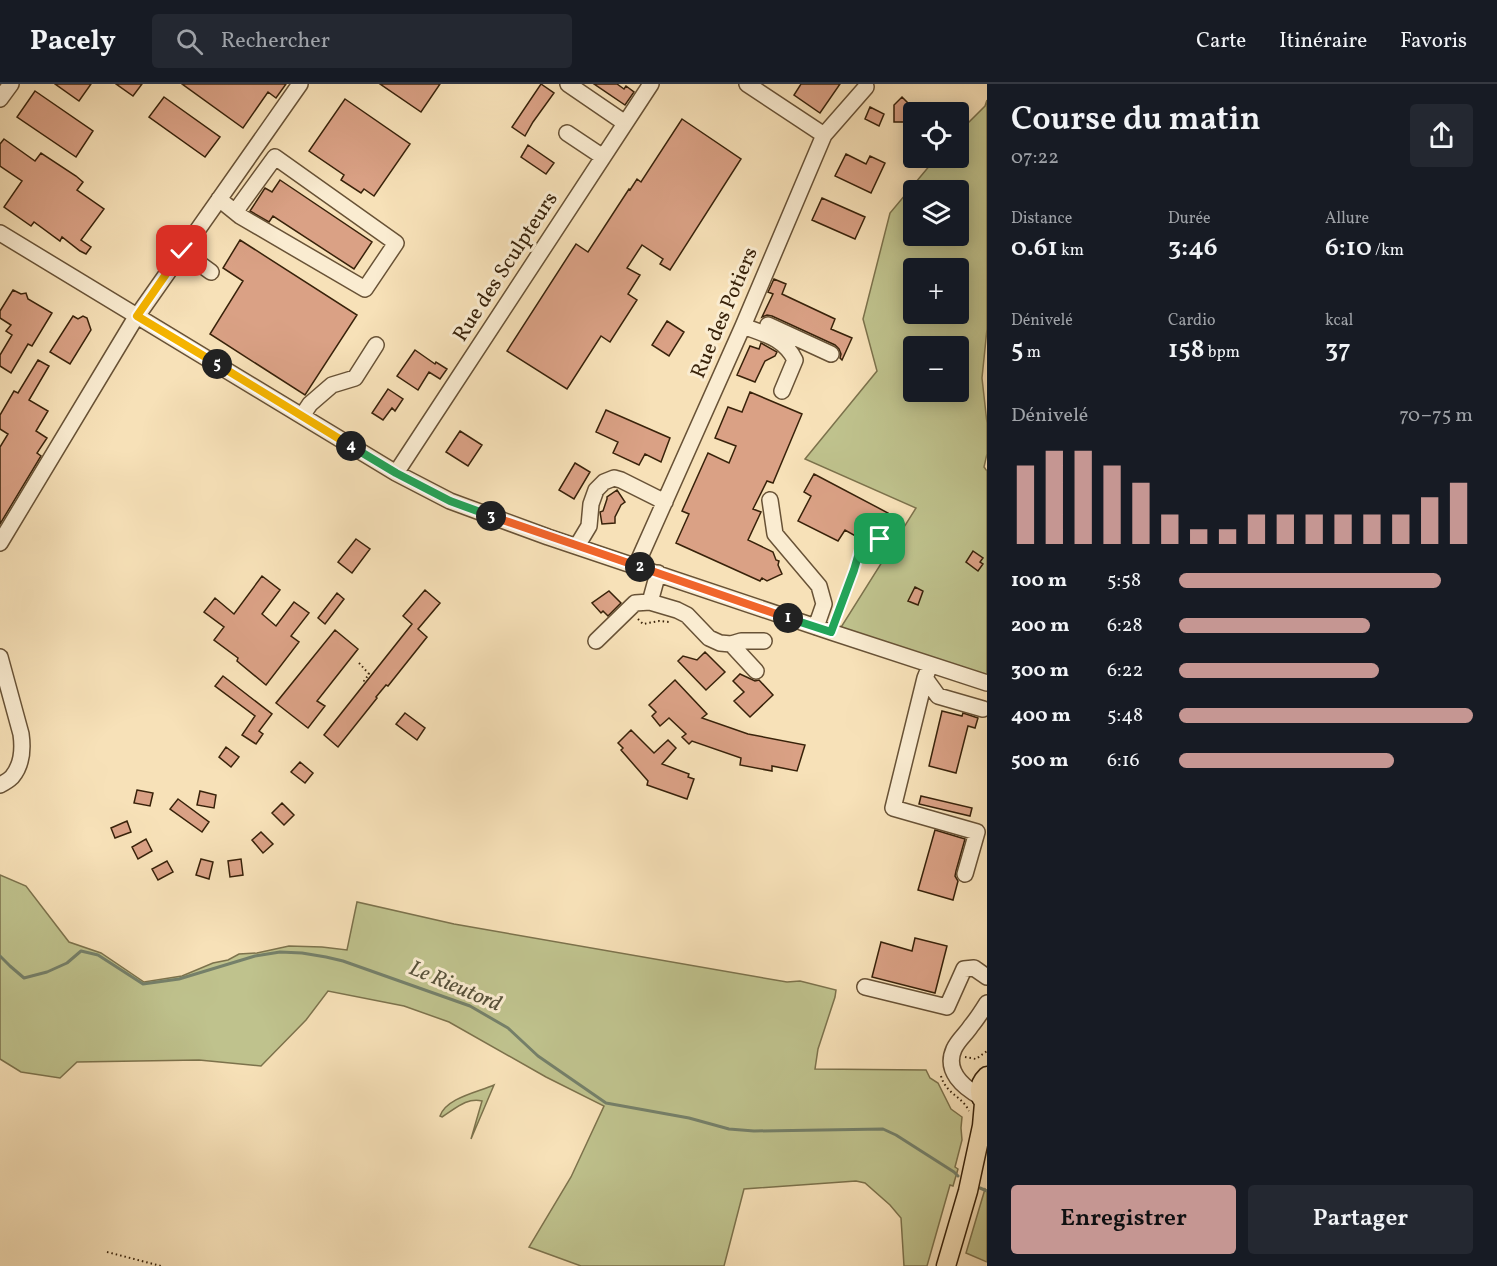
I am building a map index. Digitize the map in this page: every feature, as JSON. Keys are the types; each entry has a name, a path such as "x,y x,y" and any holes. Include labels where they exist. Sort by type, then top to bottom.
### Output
{"main road":[{"path":"946,1266 968,1191 982,1126 984,1101 980,1087 986,1077"},
{"path":"968,1191 987,1143"}],"street":[{"path":"0,99 11,84"},
{"path":"0,543 137,316 300,84"},
{"path":"568,84 625,123"},
{"name":"Rue des Sculpteurs","path":"396,473 651,84"},
{"path":"747,84 824,135"},
{"name":"Rue des Potiers","path":"636,566 745,321 824,135 866,87"},
{"path":"567,133 603,157"},
{"path":"219,199 235,212 364,289 396,243 275,157 235,212"},
{"path":"0,233 396,473 450,501 831,632 928,672 987,683"},
{"path":"182,251 212,272"},
{"path":"745,321 831,354"},
{"path":"745,321 790,349 795,360 782,391"},
{"path":"302,416 310,404 332,385 355,378 376,345"},
{"path":"577,546 589,526 591,504 596,490 604,482 614,478 621,480 665,502"},
{"path":"770,500 775,534 819,586 824,604 816,627"},
{"path":"650,602 658,573"},
{"path":"596,641 635,603 650,602 687,615 710,638 720,643 764,641"},
{"path":"731,644 756,671"},
{"path":"0,657 23,745 12,778 0,785"},
{"path":"928,672 938,696 983,709"},
{"path":"928,672 893,808 977,832 965,874"},
{"path":"865,987 947,1007 964,969 974,968 987,977"},
{"path":"947,1071 954,1048 987,1003"},
{"path":"947,1071 965,1077 986,1077"},
{"path":"947,1071 984,1101"}],"path":[{"path":"831,632 861,546 880,539 893,518"},
{"path":"359,663 369,674 364,684"},
{"path":"947,1071 942,1081 947,1089 968,1107 970,1116"},
{"path":"107,1252 161,1266"}],"green space":[{"path":"987,100 987,329 982,378 987,423 987,454 984,467 987,471 987,678 838,632 916,508 805,459 877,371 863,319 890,213 903,197 903,246 969,246 969,180 918,180 928,168 969,168 969,122 985,106"},
{"path":"0,875 26,886 69,942 101,953 144,982 182,976 239,954 257,953 289,946 347,950 357,902 454,924 787,982 800,981 836,990 818,1049 815,1069 926,1070 930,1078 938,1083 951,1109 962,1117 962,1140 955,1167 958,1169 953,1186 950,1185 927,1266 904,1266 901,1218 865,1183 856,1181 744,1189 724,1266 581,1266 529,1247 571,1177 604,1106 546,1077 449,1022 404,1006 328,991 306,1020 261,1066 199,1060 77,1062 60,1078 21,1072 0,1059"},
{"path":"494,1085 471,1139 482,1101 466,1102 442,1117 440,1116 443,1110 456,1100"},
{"path":"985,1189 987,1191 987,1262 966,1253"}],"building":[{"path":"55,84 91,84 79,101"},
{"path":"116,84 142,84 133,96"},
{"path":"182,84 286,84 276,98 268,92 243,128"},
{"path":"380,84 440,84 421,112"},
{"path":"541,84 554,93 525,136 512,127"},
{"path":"594,84 617,84 624,89 626,86 634,92 625,105"},
{"path":"801,84 840,84 820,113 794,95"},
{"path":"35,91 93,131 76,157 17,117"},
{"path":"164,97 220,137 205,157 149,117"},
{"path":"902,97 907,102 903,102 903,122 894,122 894,105"},
{"path":"345,99 410,144 374,196 364,189 361,193 341,180 344,175 309,151"},
{"path":"870,107 884,114 879,126 865,119"},
{"path":"682,119 741,159 670,270 660,264 663,259 642,245 627,268 640,275 628,294 637,300 610,342 601,336 567,389 507,351 576,244 588,252 629,189 637,179 641,182"},
{"path":"4,139 35,161 41,153 76,176 83,182 77,190 104,209 81,240 91,247 86,254 62,237 60,241 34,222 31,226 4,207 22,181 0,166 0,144"},
{"path":"528,145 554,163 546,174 521,157"},
{"path":"846,154 866,164 870,156 885,163 871,193 835,176"},
{"path":"280,180 372,242 354,269 273,216 269,222 250,211 265,188 272,192"},
{"path":"822,198 865,217 855,239 812,220"},
{"path":"240,240 357,315 305,395 210,334 243,281 223,268"},
{"path":"774,279 786,284 782,294 835,319 831,329 852,338 842,360 839,349 835,345 772,316 762,317 773,294 768,292"},
{"path":"13,290 21,294 26,293 28,299 52,313 32,346 28,344 11,373 0,366 0,355 12,335 6,331 11,325 0,318 0,311"},
{"path":"73,316 78,319 83,316 87,318 91,330 70,364 50,352"},
{"path":"667,321 684,332 669,356 652,345"},
{"path":"761,343 777,352 775,356 765,361 755,382 737,375 750,346 759,349"},
{"path":"415,350 435,364 436,362 447,369 440,379 429,372 418,390 397,376"},
{"path":"38,360 49,366 29,400 48,411 36,431 47,438 37,453 41,456 0,524 0,447 8,434 0,429 0,415 14,391 18,393"},
{"path":"388,389 403,399 395,411 392,408 383,420 372,413"},
{"path":"750,392 802,414 773,483 767,481 753,509 761,512 748,540 773,552 776,560 779,561 778,565 782,574 767,581 762,578 760,581 676,543 689,514 682,511 708,453 729,463 736,446 715,438 728,407 742,412"},
{"path":"606,410 670,438 661,462 645,454 639,465 613,453 618,442 596,432"},
{"path":"460,431 482,445 468,466 446,452"},
{"path":"575,463 590,472 574,499 559,490"},
{"path":"814,474 888,513 881,526 869,520 859,538 845,530 838,541 798,521 811,496 804,492"},
{"path":"617,490 625,502 615,517 615,523 602,524 600,512 603,511 607,497"},
{"path":"356,539 370,549 352,573 338,562"},
{"path":"973,551 983,558 980,562 983,564 978,571 966,562"},
{"path":"262,576 280,590 262,614 276,626 294,602 309,613 291,636 299,642 266,685 237,661 238,658 214,640 224,627 204,612 215,598 234,614"},
{"path":"915,587 923,591 918,605 908,601"},
{"path":"425,590 440,603 418,629 427,637 388,686 386,685 376,697 338,747 324,735 412,624 403,616"},
{"path":"609,591 621,603 608,616 603,611 601,613 592,603"},
{"path":"337,593 344,599 325,624 318,618"},
{"path":"335,630 358,649 317,701 325,706 308,728 276,703"},
{"path":"705,652 725,672 706,690 678,661 683,656 697,660"},
{"path":"740,674 755,681 759,680 773,695 750,717 734,701 744,692 733,681"},
{"path":"223,676 272,714 259,731 263,734 256,744 242,735 255,716 215,686"},
{"path":"675,680 707,714 702,718 748,734 805,745 797,771 772,766 772,771 740,765 741,758 692,741 689,744 682,737 686,734 669,718 660,726 652,716 656,712 649,705"},
{"path":"942,711 962,716 963,713 978,718 975,728 968,726 956,773 929,766"},
{"path":"405,713 425,728 417,740 396,724"},
{"path":"631,730 654,753 668,740 676,748 662,764 689,774 688,777 694,779 687,799 647,785 648,781 621,750 623,748 618,743"},
{"path":"226,747 239,757 231,767 219,757"},
{"path":"300,762 313,773 305,783 291,772"},
{"path":"137,790 153,793 150,806 134,803"},
{"path":"200,791 216,795 214,808 197,805"},
{"path":"921,796 972,808 970,816 919,804"},
{"path":"178,799 209,822 202,832 170,809"},
{"path":"282,803 294,815 284,825 272,813"},
{"path":"127,821 131,832 115,838 111,828"},
{"path":"935,830 965,839 955,876 958,881 953,900 918,890"},
{"path":"261,832 273,844 263,853 252,840"},
{"path":"146,839 152,851 138,859 132,847"},
{"path":"201,859 213,862 209,879 196,875"},
{"path":"241,859 243,875 230,877 228,861"},
{"path":"167,861 173,872 158,880 152,869"},
{"path":"915,938 947,946 935,993 872,977 881,942 912,951"}],"waterway":[{"name":"Le Rieutord","path":"0,956 24,978 47,972 67,963 81,951 98,955 143,984 179,979 255,956 280,952 326,957 470,1006 508,1028 538,1056 606,1103 689,1118 729,1129 754,1131 883,1129 896,1135 958,1176"},
{"name":"Le Rieutord","path":"980,1188 987,1191"}],"route":[{"path":"182,251 137,316 396,473 450,501 548,537 831,632 861,546 880,539"}]}
